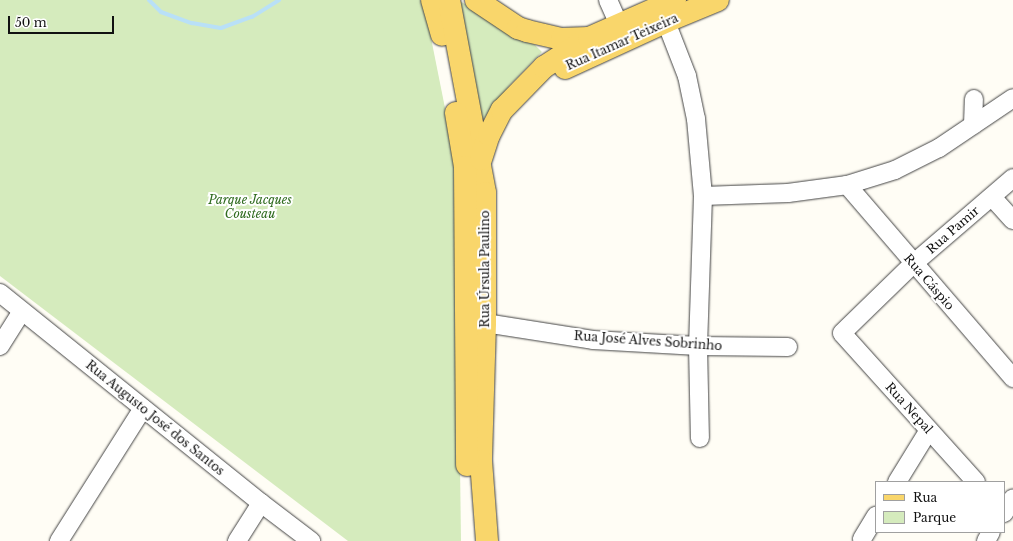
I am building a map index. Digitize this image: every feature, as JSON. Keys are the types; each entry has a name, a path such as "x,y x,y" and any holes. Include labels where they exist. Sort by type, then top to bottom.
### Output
{"main road":[{"name":"Rua Úrsula Paulino","path":"432,0 445,46 465,167 467,342 466,434 472,541"},
{"name":"Rua Úrsula Paulino","path":"449,0 485,193 485,323 481,461 487,541"},
{"name":"Rua Itamar Teixeira","path":"476,0 518,28 526,31 562,39 589,38"},
{"name":"Rua Itamar Teixeira","path":"480,162 489,134 502,110 544,67 589,38 619,25 667,9 718,0"},
{"name":"Rua Itamar Teixeira","path":"527,84 667,9"}],"street":[{"path":"608,0 619,25"},
{"path":"667,9 696,118 703,196 698,346 700,438"},
{"path":"973,125 974,98"},
{"path":"703,196 788,193 847,185 895,170 939,148 1013,98"},
{"name":"Rua Pamir","path":"842,333 913,264 1013,178"},
{"name":"Rua Cáspio","path":"847,185 913,264 1013,378"},
{"path":"992,197 1013,220"},
{"name":"Rua Augusto José dos Santos","path":"0,293 261,503 311,541"},
{"path":"0,346 22,311"},
{"name":"Rua José Alves Sobrinho","path":"485,323 593,340 698,346 788,347"},
{"name":"Rua Nepal","path":"842,333 975,481"},
{"path":"59,541 143,408"},
{"path":"898,481 929,430"},
{"path":"1005,511 1013,498"},
{"path":"237,541 261,503"},
{"path":"1005,514 1013,523"},
{"path":"862,539 875,518"}],"green space":[{"name":"Parque Jacques Cousteau","path":"0,0 420,0 424,3 456,163 461,541 348,541 0,276"},
{"path":"458,0 535,45 542,52 509,86 479,125"}],"waterway":[{"path":"149,0 161,12 192,23 221,28 252,17 279,0"}]}
